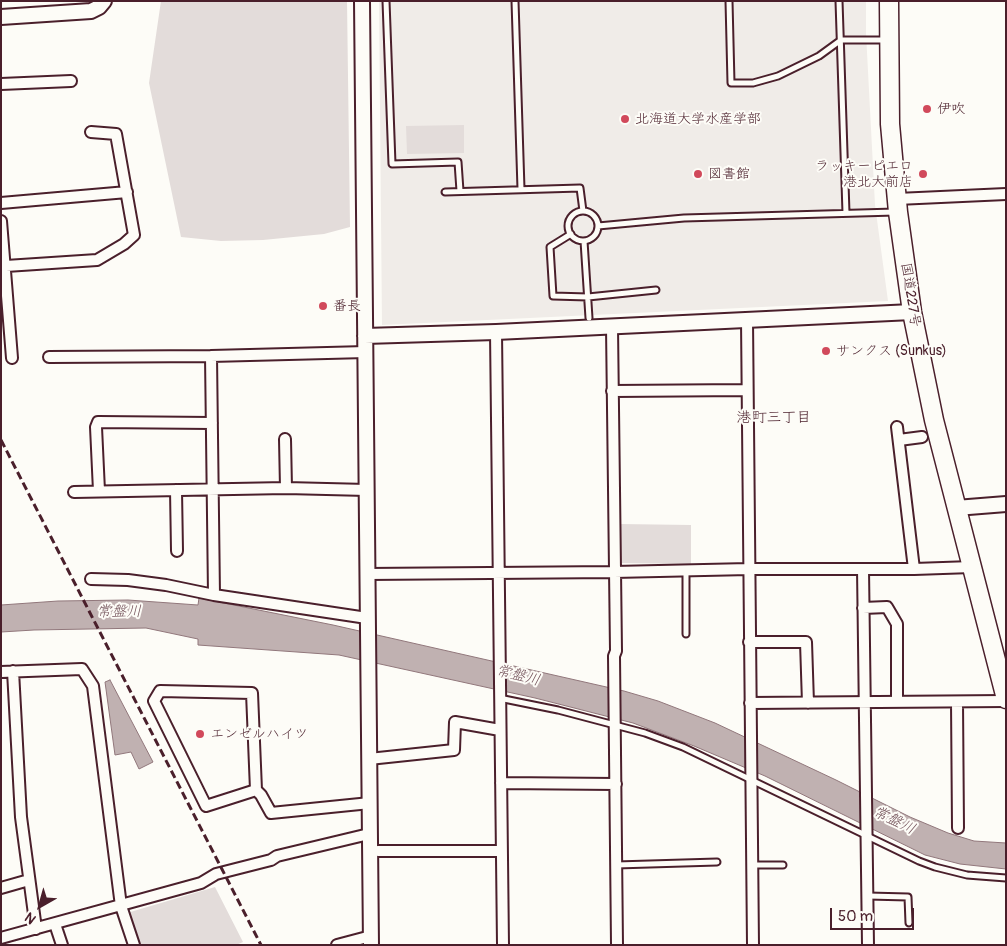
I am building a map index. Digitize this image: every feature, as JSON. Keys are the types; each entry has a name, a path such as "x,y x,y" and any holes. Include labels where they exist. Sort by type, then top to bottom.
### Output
{"highway":[{"name":"国道227号","path":"889,1 890,124 897,205 912,312 934,420 1006,700"}],"street":[{"path":"1,17 91,11 100,7 104,1"},
{"path":"337,945 371,940 362,1"},
{"path":"1,84 71,81"},
{"path":"4,260 97,260 124,244 134,235 116,134 91,132"},
{"path":"1,203 126,192"},
{"path":"897,205 1006,194"},
{"path":"1,221 5,275 5,311 12,358"},
{"path":"365,336 612,327 912,312"},
{"path":"747,320 753,945"},
{"path":"612,327 617,945"},
{"path":"496,332 503,945"},
{"path":"49,357 211,356 366,352"},
{"path":"211,356 214,595"},
{"path":"612,390 747,390"},
{"path":"98,491 96,427 98,422 212,423"},
{"path":"897,427 914,569"},
{"path":"899,440 922,437"},
{"path":"285,439 286,488"},
{"path":"74,492 212,488 367,490"},
{"path":"176,490 177,551"},
{"path":"956,508 1006,504"},
{"path":"367,574 972,567"},
{"path":"863,569 862,608 867,788 868,945"},
{"path":"91,579 153,583 367,623"},
{"path":"862,608 887,607 897,624 897,702"},
{"path":"749,642 806,642 808,703"},
{"path":"1,672 82,669 93,686 121,906 134,945"},
{"path":"13,671 21,818 36,929"},
{"path":"256,790 206,806 154,701 160,691 252,693 256,790 272,813 370,803"},
{"path":"750,703 1006,700"},
{"path":"957,702 958,828"},
{"path":"369,759 454,750 455,722 500,730"},
{"path":"501,783 616,784"},
{"path":"1,938 201,884 216,874 271,860 277,856 369,834"},
{"path":"378,851 501,851"},
{"path":"1,888 29,880"},
{"path":"55,924 62,945"}],"lane":[{"path":"386,1 392,164 458,162 460,191"},
{"path":"515,1 521,189"},
{"path":"729,1 731,83 753,83 778,76 820,56 841,40 889,40"},
{"path":"839,1 846,213"},
{"path":"445,192 580,188 583,211"},
{"path":"598,226 684,218 846,213 897,205"},
{"path":"583,211 592,214 598,226 592,238 584,241 578,240 571,234 569,229 570,219 578,212 583,211"},
{"path":"571,234 550,247 553,296 588,297 656,290"},
{"path":"584,241 589,318"},
{"path":"686,570 686,634"},
{"path":"499,696 645,733 683,747 750,777 936,867 967,875 1006,878"},
{"path":"616,864 717,862"},
{"path":"752,865 783,865"},
{"path":"868,896 908,897 909,923"}],"shaded area":[{"path":"161,1 347,1 350,227 324,234 263,240 221,241 181,237 149,83"},
{"name":"北海道大学水産学部","path":"379,1 866,1 875,205 888,301 382,325"},
{"path":"464,125 464,153 407,154 406,126"},
{"path":"620,524 691,525 691,564 620,563"},
{"path":"215,887 243,942 236,945 139,945 127,913"}],"water":[{"name":"常盤川","path":"199,598 333,625 624,691 658,701 715,723 910,817 948,833 974,841 1006,843 1006,869 960,864 925,855 765,776 694,746 633,723 535,698 339,655 198,645 198,639 146,628 1,632 1,605 58,601 128,600 198,605"},
{"path":"110,680 153,762 139,769 131,752 115,755 105,682"}],"railway":[{"path":"1,440 261,945"}],"place":[{"name":"伊吹","path":"927,109"},
{"name":"北海道大学水産学部","path":"625,119"},
{"name":"図書館","path":"698,174"},
{"name":"ラッキーピエロ 港北大前店","path":"923,174"},
{"name":"番長","path":"323,306"},
{"name":"サンクス (Sunkus)","path":"826,351"},
{"name":"エンゼルハイツ","path":"200,734"}],"district":[{"name":"港町三丁目","path":"774,418"}]}
